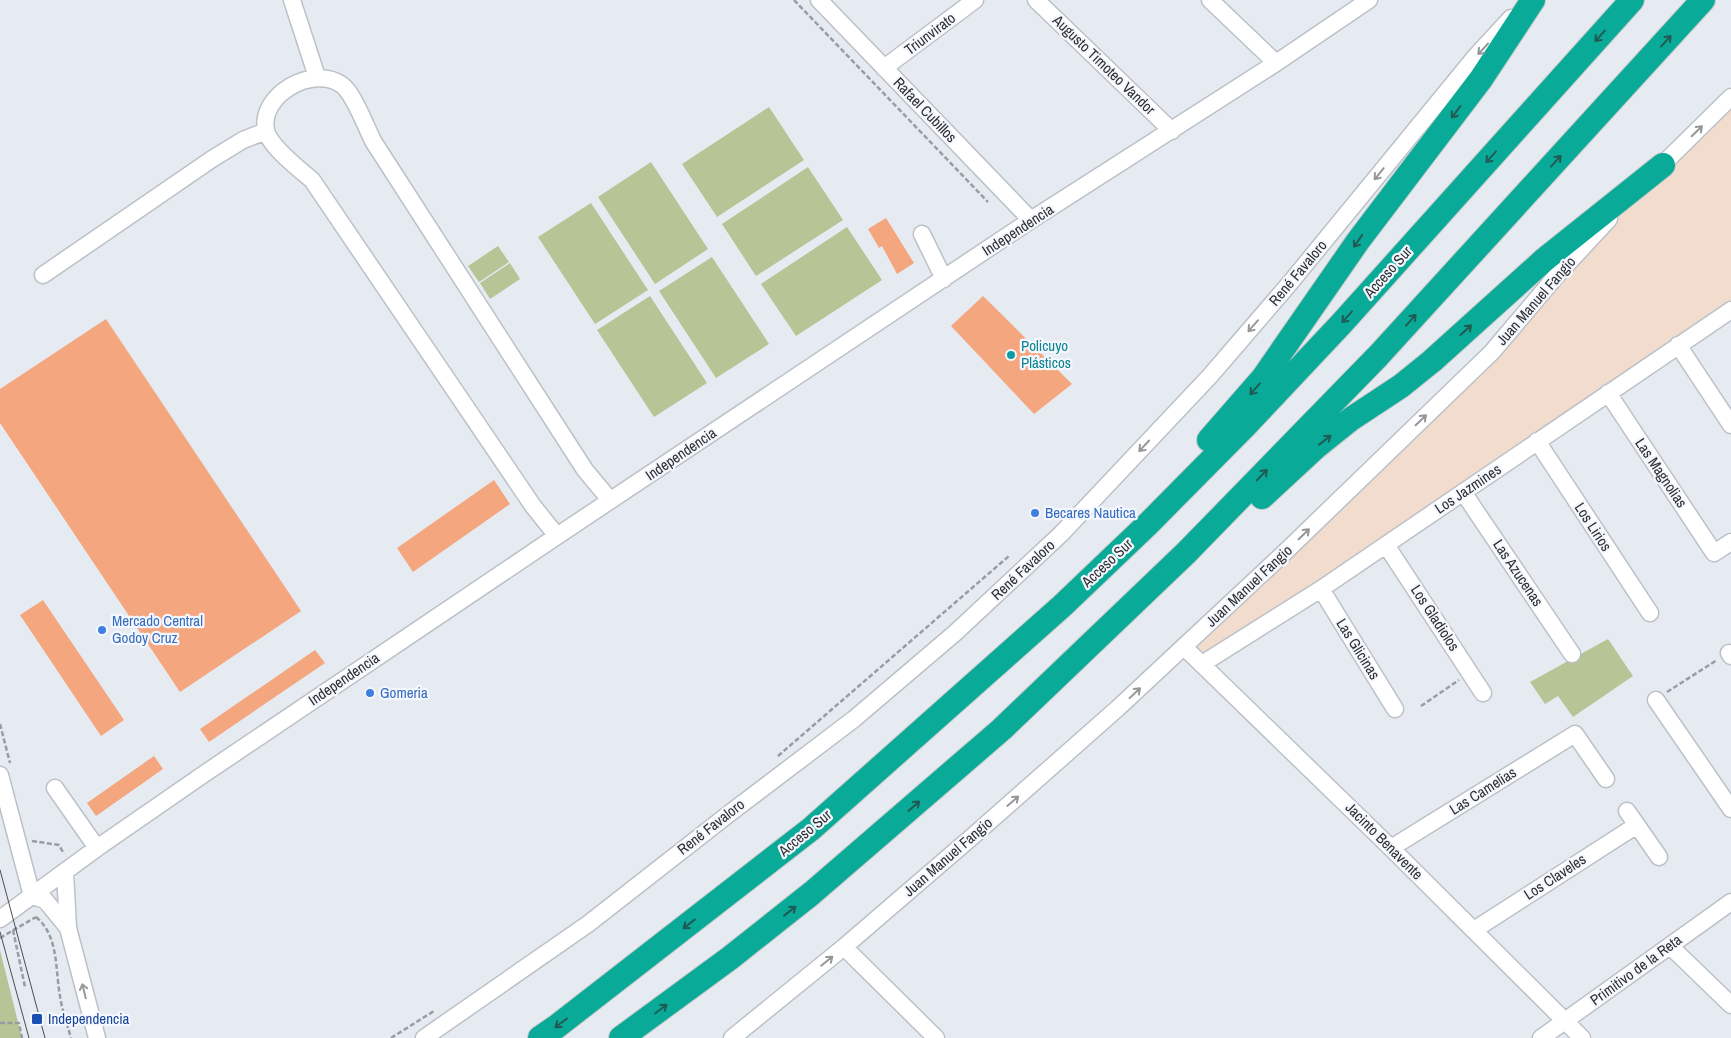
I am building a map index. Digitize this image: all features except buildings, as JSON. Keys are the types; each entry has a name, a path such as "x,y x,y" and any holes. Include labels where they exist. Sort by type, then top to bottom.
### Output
{"highway":[{"path":"728,894 828,798 1140,514 1222,426 1263,378 1358,240 1480,79 1534,0"},
{"name":"Acceso Sur","path":"540,1038 818,823 1062,606 1148,524 1246,425 1342,323 1632,0"},
{"path":"622,1038 730,958 812,893 1002,729 1186,553 1378,356 1703,0"},
{"path":"1002,729 1072,681 1305,456 1432,361 1544,260 1663,165"}],"street":[{"path":"292,0 317,77"},
{"name":"Rafael Cubillos","path":"819,0 1031,220"},
{"name":"Triunvirato","path":"884,68 975,0"},
{"name":"Augusto Timoteo Vandor","path":"1036,0 1172,131"},
{"path":"1210,0 1276,63"},
{"name":"Independencia","path":"0,919 97,848 556,536 1031,220 1172,131 1369,0"},
{"name":"René Favaloro","path":"424,1038 588,924 854,719 956,634 1054,541 1210,376 1296,276 1475,57 1528,0"},
{"path":"556,536 312,180 276,148 266,131 266,116 274,101 288,88 302,80 317,77 328,78 342,85 352,96 373,142 585,470 610,500"},
{"name":"Juan Manuel Fangio","path":"732,1038 751,1033 844,947 1063,757 1282,555 1492,352 1570,261 1731,97"},
{"path":"43,275 212,159 243,140 266,131"},
{"path":"922,234 944,279"},
{"name":"Los Jazmines","path":"1202,664 1386,545 1731,310"},
{"path":"1678,346 1731,425"},
{"name":"Las Magnolias","path":"1608,393 1714,553 1731,542"},
{"name":"Los Lirios","path":"1537,441 1650,613"},
{"name":"Las Azucenas","path":"1463,492 1572,654"},
{"name":"Los Gladiolos","path":"1386,545 1483,692"},
{"name":"Las Glicinas","path":"1320,588 1395,708"},
{"name":"Jacinto Benavente","path":"1184,646 1392,848 1582,1038"},
{"path":"1656,700 1731,809"},
{"name":"Las Camelias","path":"1392,848 1576,734 1606,779"},
{"path":"6,772 32,896 45,900 68,928"},
{"path":"55,788 97,848"},
{"path":"1627,811 1659,857"},
{"name":"Los Claveles","path":"1474,930 1637,824"},
{"path":"68,869 68,928 97,1038"},
{"name":"Primitivo de la Reta","path":"1541,1038 1731,902"},
{"path":"1670,946 1731,1004"},
{"path":"844,947 936,1038"}],"path":[{"path":"794,0 988,202"},
{"path":"775,758 1009,556"},
{"path":"1656,700 1730,654"},
{"path":"1420,706 1470,672"},
{"path":"0,724 6,772"},
{"path":"26,840 59,845 68,869"},
{"path":"0,938 36,917 44,924 52,939 60,998 71,1038"},
{"path":"13,930 25,987"},
{"path":"391,1038 441,1007"},
{"path":"0,1023 19,1023 22,1038"}],"shaded area":[{"path":"1731,97 1731,310 1202,664 1184,647 1282,555"}],"green space":[{"path":"769,107 804,160 717,217 682,164"},
{"path":"651,162 708,249 655,284 598,197"},
{"path":"808,167 843,220 756,276 722,224"},
{"path":"591,203 648,290 595,324 538,237"},
{"path":"847,227 882,280 796,336 761,284"},
{"path":"498,246 509,262 479,282 468,266"},
{"path":"712,257 769,344 716,378 659,291"},
{"path":"510,263 520,279 490,299 480,283"},
{"path":"650,296 707,383 654,417 597,330"},
{"path":"1608,639 1633,676 1573,717 1558,696 1545,704 1530,682"},
{"path":"0,950 22,1038 0,1038"}],"tram line":[{"path":"0,870 45,1038"},
{"path":"0,932 29,1038"}],"place":[{"name":"Policuyo Plásticos","path":"1011,355"},
{"name":"Becares Nautica","path":"1035,513"},
{"name":"Mercado Central Godoy Cruz","path":"102,630"},
{"name":"Gomeria","path":"370,693"},
{"name":"Independencia","path":"37,1019"}]}
